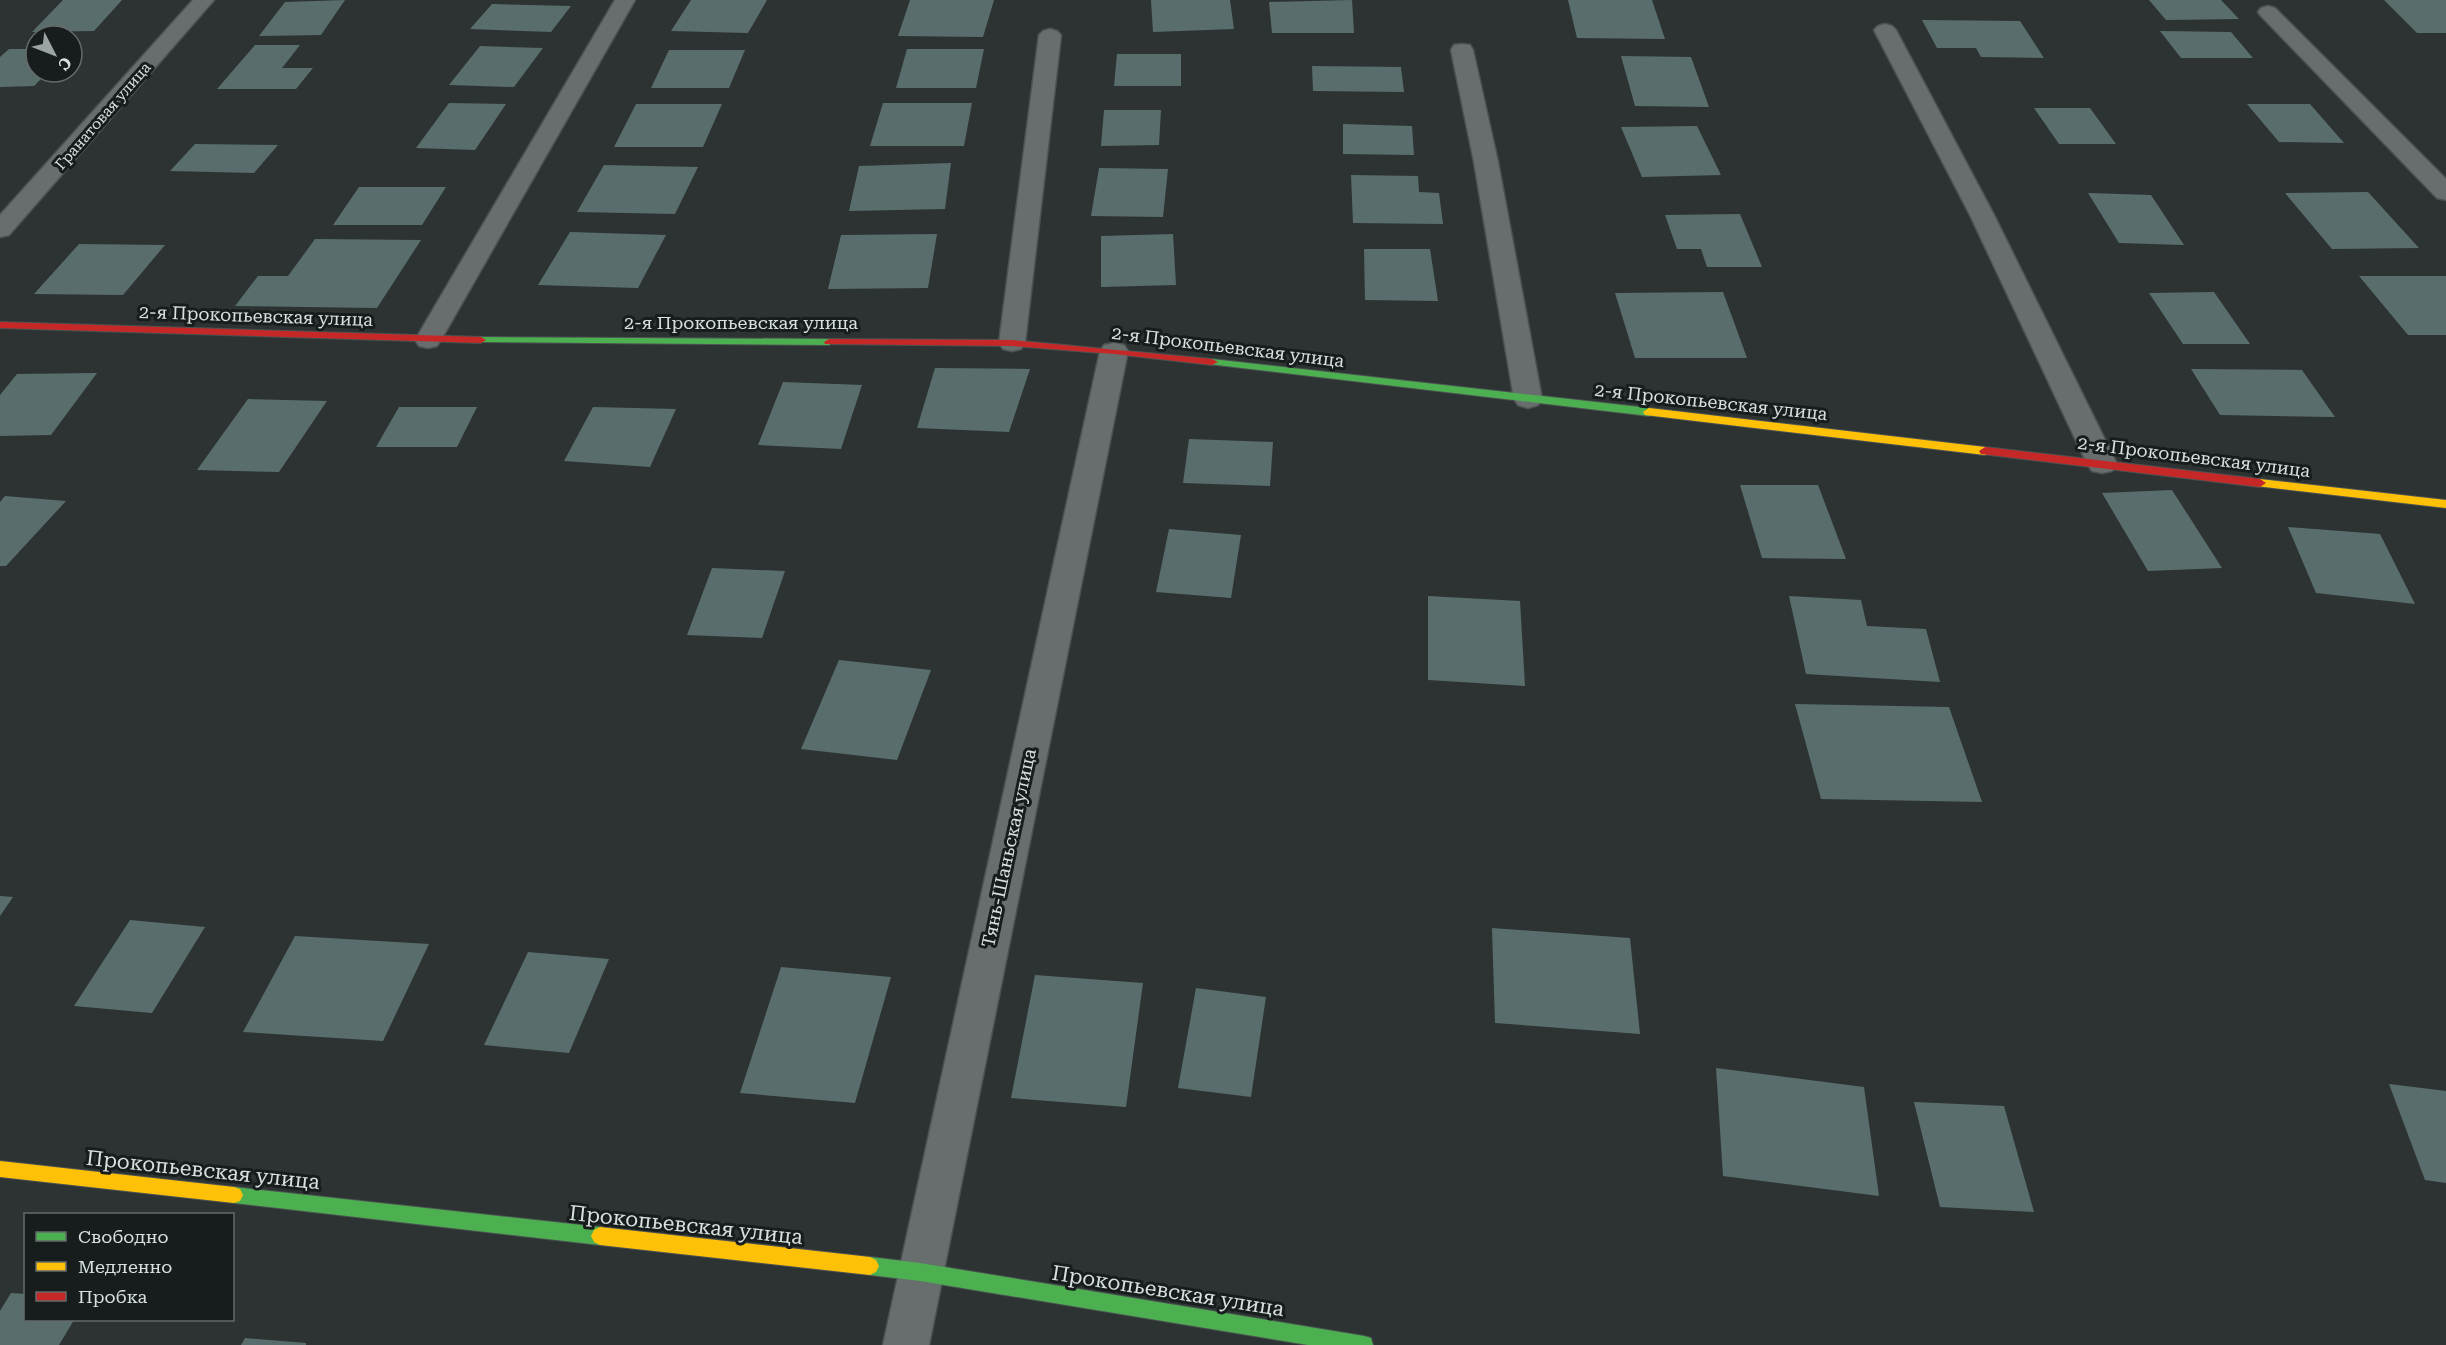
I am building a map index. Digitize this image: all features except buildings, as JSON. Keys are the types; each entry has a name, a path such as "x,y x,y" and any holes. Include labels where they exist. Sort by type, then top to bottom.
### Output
{"street":[{"name":"Гранатовая улица","path":"0,230 204,0"},
{"path":"428,340 626,0"},
{"path":"2268,12 2446,193"},
{"path":"1885,30 1982,215 2102,464"},
{"path":"1012,342 1050,35"},
{"path":"1462,50 1486,162 1528,399"},
{"name":"2-я Прокопьевская улица","path":"0,325 428,340 1012,342 1114,351 2446,504"},
{"name":"Тянь-Шаньская улица","path":"906,1345 1114,351"},
{"name":"Прокопьевская улица","path":"0,1169 920,1272 1364,1345"}],"traffic: fast":[{"path":"481,340 829,342"},
{"path":"1212,362 1649,412"},
{"path":"234,1195 600,1236"},
{"path":"870,1266 920,1272 1364,1345"}],"traffic: slow":[{"path":"1649,412 1985,451"},
{"path":"2260,483 2446,504"},
{"path":"0,1169 234,1195"},
{"path":"600,1236 870,1266"}],"traffic: jam":[{"path":"0,325 481,340"},
{"path":"829,342 1012,343 1212,362"},
{"path":"1985,451 2260,483"}]}
